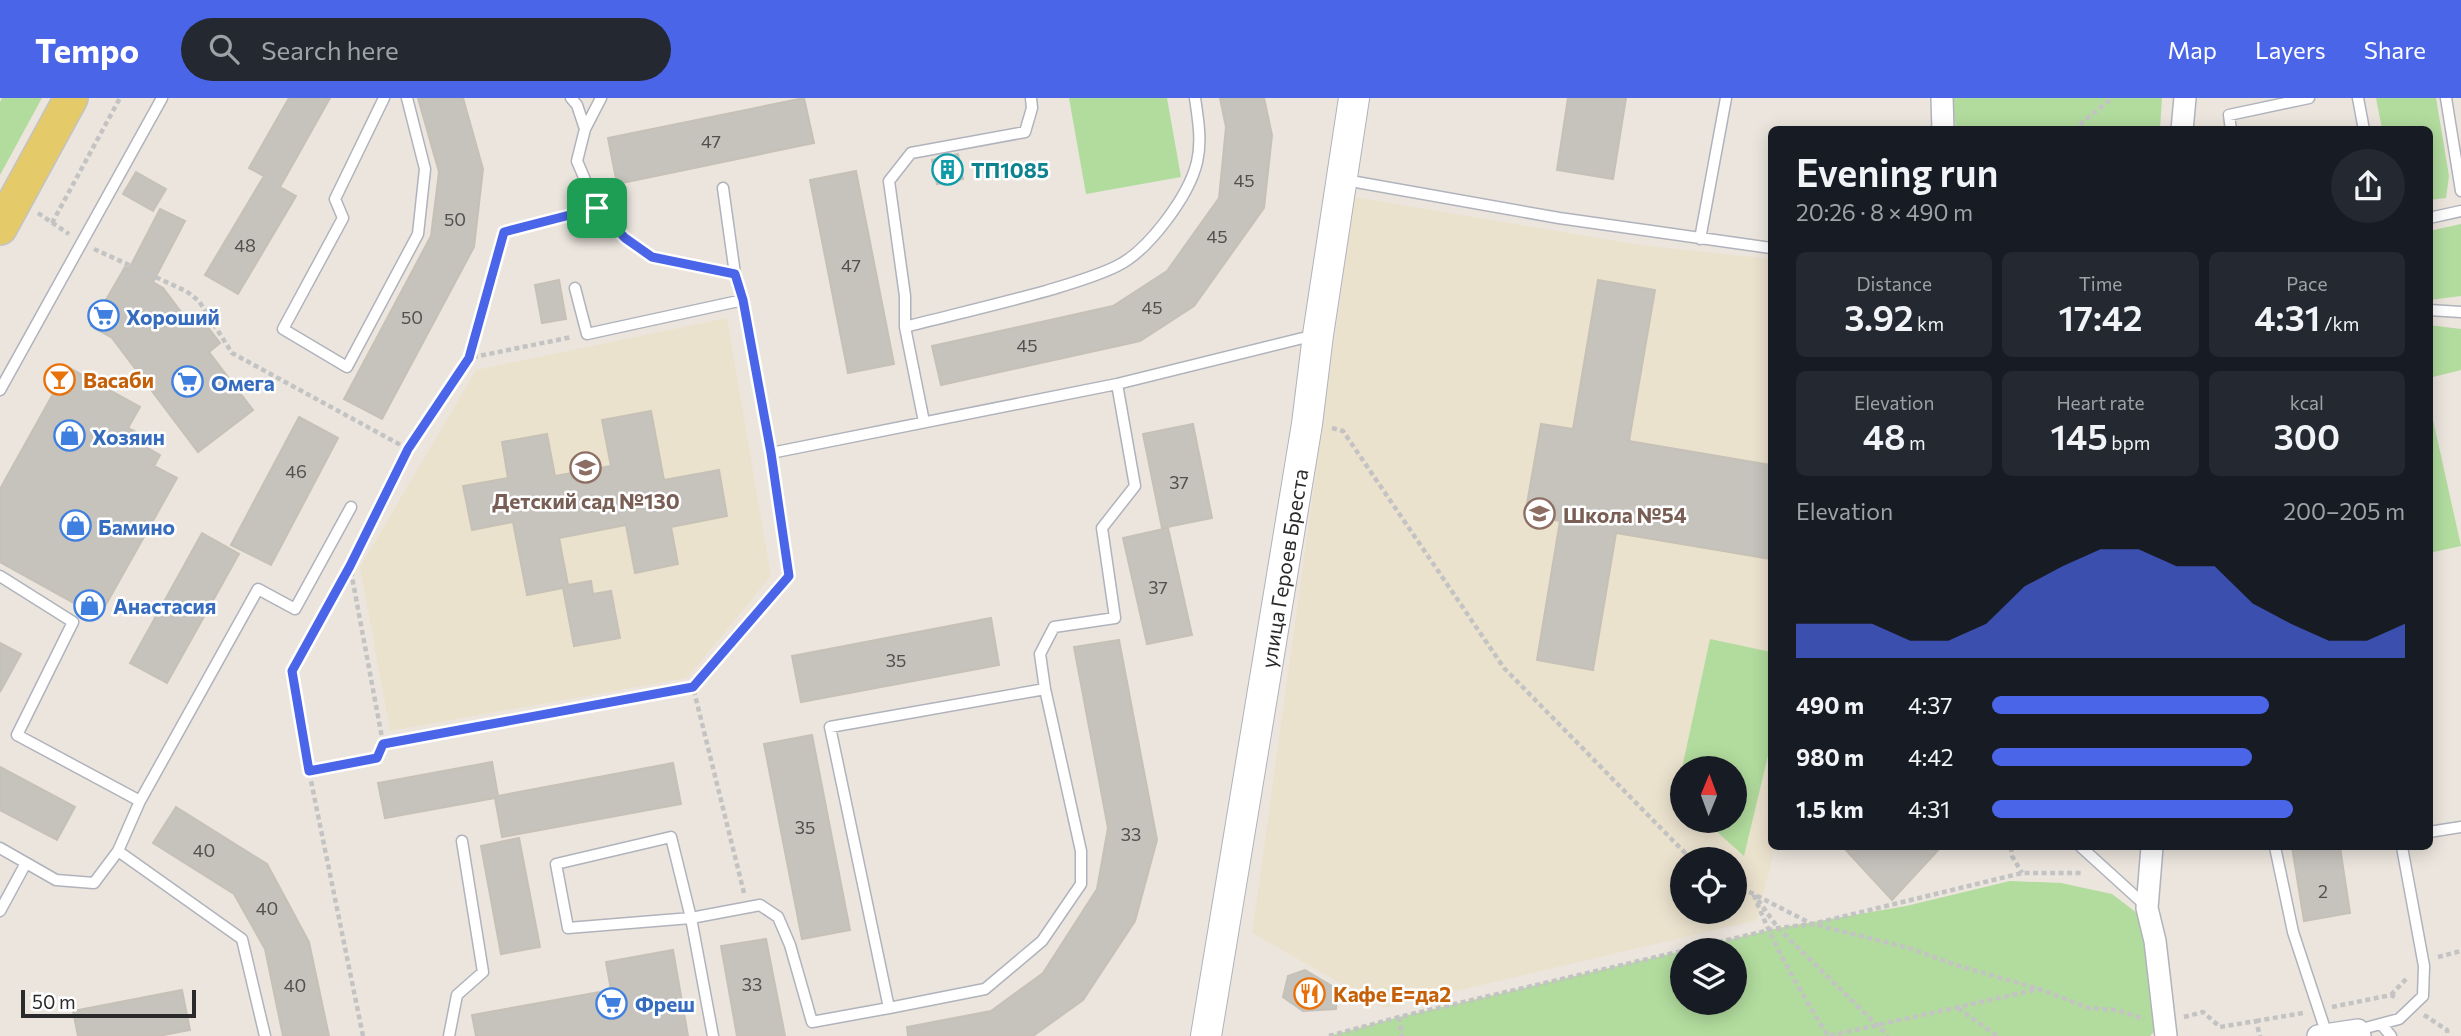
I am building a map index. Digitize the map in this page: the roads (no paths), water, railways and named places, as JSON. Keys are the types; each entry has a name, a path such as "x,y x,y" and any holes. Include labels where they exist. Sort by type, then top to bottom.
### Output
{"main road":[{"path":"0,228 71,98"}],"street":[{"name":"улица Героев Бреста","path":"1206,1036 1307,424 1354,98"},
{"path":"1941,98 1944,126"},
{"path":"2182,126 2185,98"},
{"path":"2152,850 2147,908 2155,941 2160,1026"},
{"path":"2322,1035 2359,1033"}],"lane":[{"path":"0,390 162,98"},
{"path":"384,98 335,199 343,218 283,329 347,367 418,234 425,169 407,98"},
{"path":"571,98 577,105 585,129"},
{"path":"597,208 577,161 585,129 601,98"},
{"path":"924,422 905,327 905,296 889,181 911,153 1025,132 1032,108 1031,98"},
{"path":"905,327 1069,285 1119,266 1154,235 1183,196 1197,162 1200,131 1195,98"},
{"path":"1700,239 1726,98"},
{"path":"2230,126 2229,116 2309,98"},
{"path":"2358,98 2363,126"},
{"path":"2446,98 2461,191"},
{"path":"1342,179 1559,218 1768,248"},
{"path":"723,188 735,274 743,300 771,453 789,576"},
{"path":"2433,217 2461,211"},
{"path":"575,288 587,334 743,300"},
{"path":"2433,310 2461,312"},
{"path":"771,453 1117,384 1318,335"},
{"path":"713,1036 691,918 671,836 556,864 568,928 691,918 760,905 778,917 790,944 812,1022 985,989 1042,941 1081,884 1081,851 1045,689 1040,654 1054,627 1115,618 1102,528 1135,486 1117,384"},
{"path":"0,848 57,880 94,883 118,851 141,801 258,589 295,608 351,508"},
{"path":"0,576 73,622 17,735 141,801"},
{"path":"889,1008 830,727 1045,689"},
{"path":"2433,831 2461,827"},
{"path":"449,1036 457,995 484,972 462,841"},
{"path":"2084,850 2147,908"},
{"path":"2276,850 2293,932 2322,1035"},
{"path":"2359,1033 2399,1019 2423,996 2423,961 2403,850"},
{"path":"118,851 242,939 265,1036"},
{"path":"0,911 26,863"},
{"path":"2381,1024 2391,1036"}],"place":[{"name":"ТП1085","path":"948,169"},
{"name":"Хороший","path":"103,316"},
{"name":"Васаби","path":"60,379"},
{"name":"Омега","path":"188,382"},
{"name":"Хозяин","path":"69,436"},
{"name":"Детский сад №130","path":"586,468"},
{"name":"Школа №54","path":"1540,514"},
{"name":"Бамино","path":"75,526"},
{"name":"Анастасия","path":"90,605"},
{"name":"Кафе Е=да2","path":"1310,993"},
{"name":"Фреш","path":"612,1003"}]}
